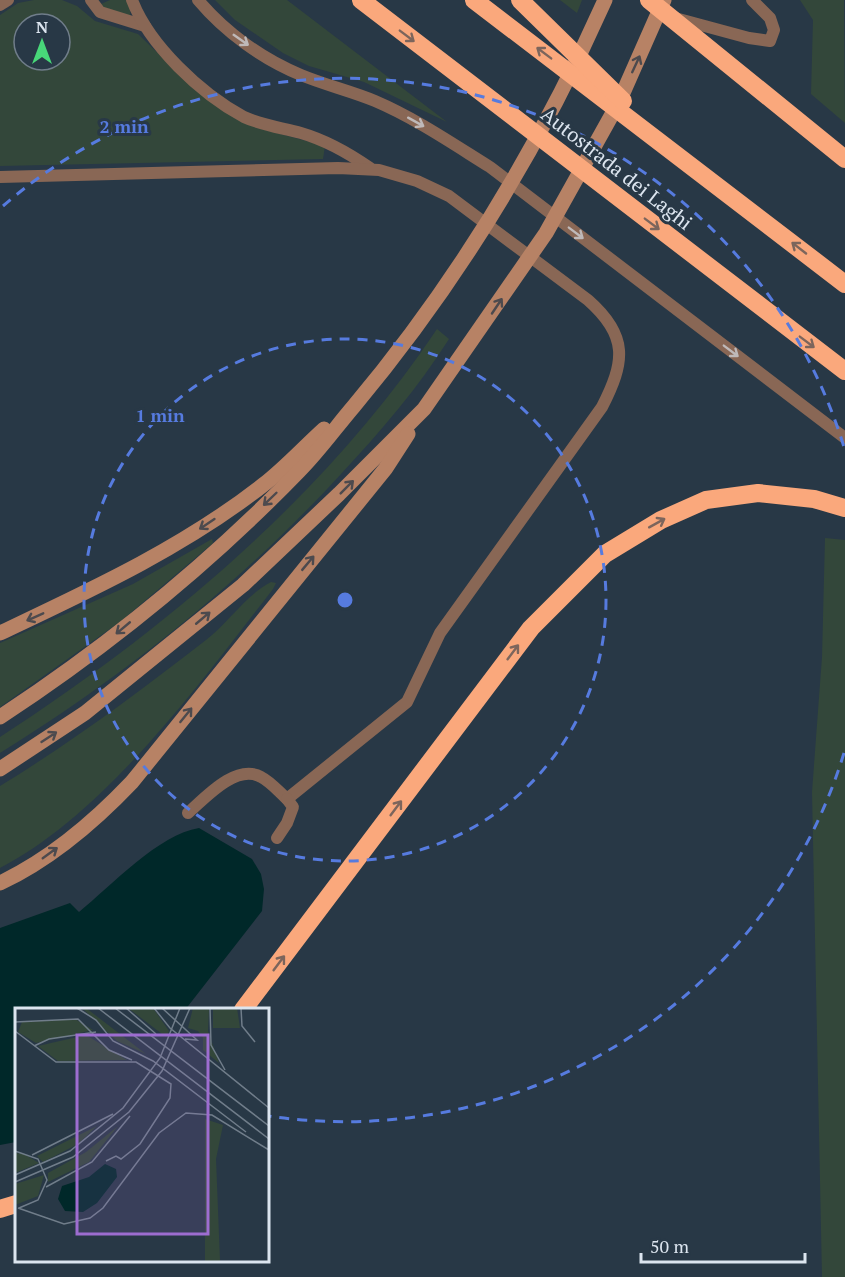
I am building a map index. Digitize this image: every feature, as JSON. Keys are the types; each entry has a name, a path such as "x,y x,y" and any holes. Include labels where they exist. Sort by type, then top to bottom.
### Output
{"highway":[{"name":"Autostrada dei Laghi","path":"361,0 845,371"},
{"path":"474,0 845,284"},
{"path":"520,0 671,150"},
{"path":"649,0 666,8 845,159"},
{"path":"245,1008 531,628 605,554 661,520 706,500 758,493 814,499 845,508"},
{"path":"0,1209 15,1204"}],"main road":[{"path":"0,717 102,645 218,550 300,470 378,377 420,321 501,203 534,147 575,69 605,0"},
{"path":"0,883 24,872 97,819 132,782 386,468 546,233 619,102 666,8"},
{"path":"0,633 87,593 202,528 264,484 378,377"},
{"path":"0,769 85,713 243,585 424,409"}],"lane":[{"path":"0,5 8,0"},
{"path":"91,0 100,12 145,26"},
{"path":"132,0 145,26 171,60 211,94 245,117 305,134 353,156 371,170"},
{"path":"198,0 234,35 266,57 298,74 396,111 490,167 845,438"},
{"path":"666,8 749,38 770,41 774,30 770,18 752,0"},
{"path":"0,177 338,168 371,170 417,181 449,196 588,300 605,315 617,334 619,350 617,377 602,407 440,633 407,702 287,799"},
{"path":"188,813 233,777 250,774 261,776 293,807 287,823 276,838"}],"shaded area":[{"path":"34,0 62,0 77,6 95,21 138,34 165,60 258,128 325,146 323,159 0,166 0,15 18,3"},
{"path":"110,0 131,0 130,15 134,20 105,10 101,4"},
{"path":"215,0 287,0 447,122 364,82 309,66 283,53 235,20"},
{"path":"560,0 582,0 577,13"},
{"path":"800,0 844,0 845,123 811,94 813,20"},
{"path":"437,329 449,339 412,392 341,474 263,553 222,590 137,659 47,723 0,753 0,737 123,651 239,555 294,503 345,448 393,390"},
{"path":"825,538 845,540 845,1277 822,1277 812,792 822,657"},
{"path":"212,539 213,543 121,621 0,707 0,643 133,584"},
{"path":"271,582 276,583 273,589 214,665 149,743 114,780 77,814 39,844 0,868 0,786 79,734 156,679 206,640 246,601"},
{"path":"199,828 252,859 261,874 264,889 262,911 187,1008 15,1008 15,1142 0,1145 0,928 70,903 79,912 136,862 184,832"}]}
